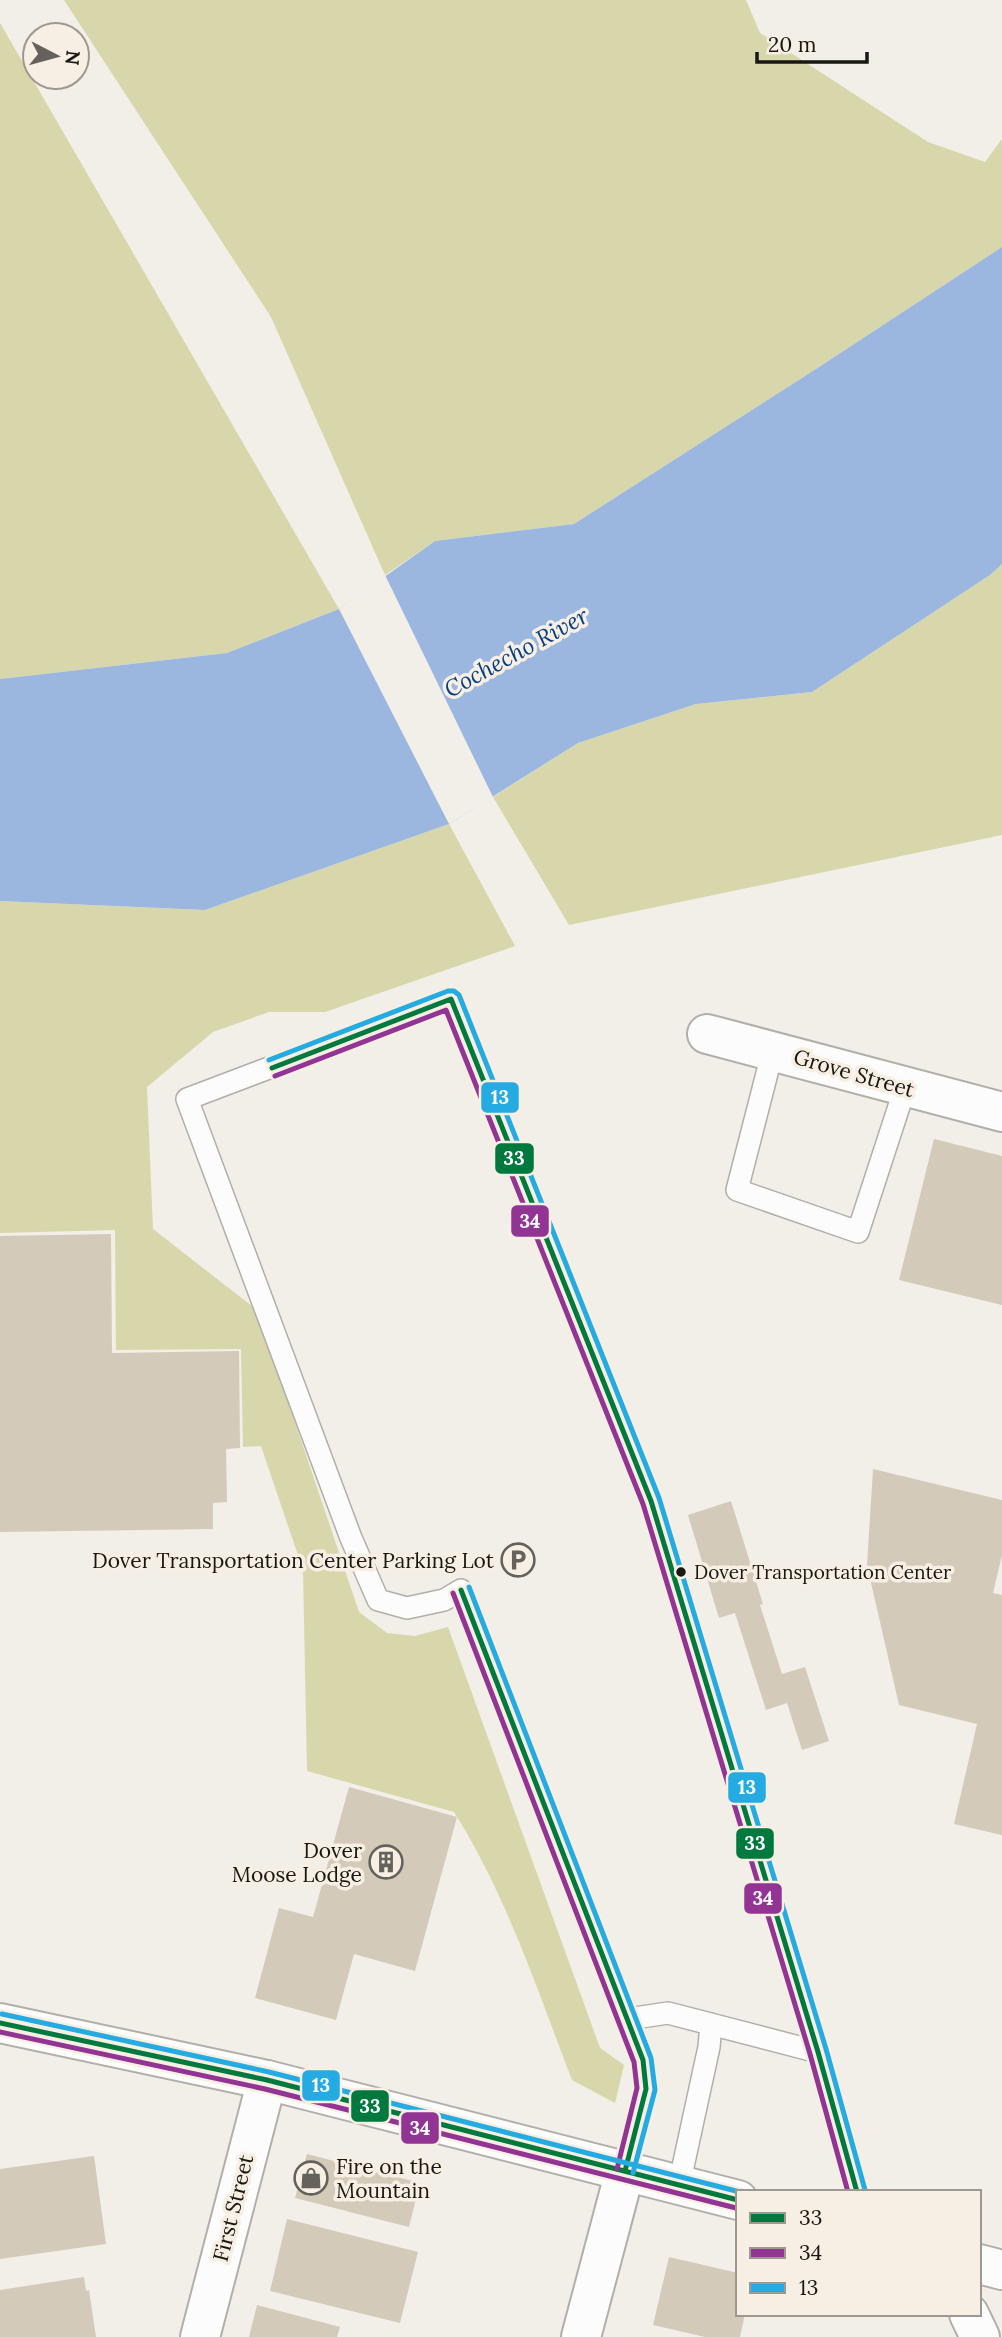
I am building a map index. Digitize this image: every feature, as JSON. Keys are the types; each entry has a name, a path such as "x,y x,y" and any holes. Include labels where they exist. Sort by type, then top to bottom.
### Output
{"street":[{"name":"Grove Street","path":"707,1034 1002,1112"},
{"path":"0,2023 267,2080 736,2199"},
{"name":"First Street","path":"204,2322 267,2080"},
{"path":"581,2337 625,2171"},
{"path":"981,2265 1002,2270"},
{"path":"970,2316 980,2337"}],"lane":[{"path":"625,2171 646,2088 643,2060 461,1590 444,1600 407,1608 378,1600 351,1538 187,1099 452,999 651,1501 818,2052 856,2190"},
{"path":"773,1050 737,1190 858,1232 905,1088"},
{"path":"628,2019 668,2012 818,2052"},
{"path":"679,2185 709,2047 711,2024"}],"green space":[{"path":"64,0 746,0 760,33 928,142 985,162 1002,139 1002,247 574,524 435,541 385,575 271,317 91,41 91,21 78,21"},
{"path":"0,23 21,59 21,91 39,91 339,609 227,653 0,679"},
{"path":"1002,564 1002,835 569,925 493,797 578,743 696,704 812,692 990,575"},
{"path":"449,824 515,946 325,1012 269,1012 213,1032 147,1087 153,1229 257,1310 359,1612 387,1633 415,1636 448,1627 600,2048 624,2065 615,2103 572,2080 505,1909 473,1843 454,1812 307,1771 303,1570 261,1446 243,1447 241,1349 116,1350 115,1230 0,1233 0,901 205,910"}],"water":[{"name":"Cochecho River","path":"1002,247 1002,564 990,575 812,692 696,704 578,743 449,824 205,910 0,901 0,679 227,653 339,609 435,541 574,524"}],"pier":[{"path":"385,575 493,797 449,824 339,609"}],"building":[{"path":"934,1139 1002,1156 1002,1305 899,1280"},
{"path":"111,1234 112,1353 239,1351 240,1448 226,1449 227,1502 213,1503 213,1529 0,1532 0,1236"},
{"path":"873,1469 1002,1500 1002,1555 993,1593 1002,1595 1002,1835 954,1824 977,1724 899,1705 867,1565"},
{"path":"731,1501 782,1674 805,1667 829,1741 802,1750 787,1703 766,1710 735,1613 719,1618 688,1515"},
{"name":"Dover Moose Lodge","path":"349,1787 457,1817 415,1971 354,1954 336,2020 255,1998 279,1908 313,1917"},
{"path":"307,2154 334,2161 335,2156 364,2163 363,2168 420,2183 409,2227 295,2198"},
{"path":"94,2156 106,2244 0,2259 0,2169"},
{"path":"287,2219 418,2252 400,2323 270,2291"},
{"path":"669,2257 736,2273 736,2316 745,2316 740,2337 705,2337 653,2325"},
{"path":"84,2277 86,2291 89,2290 96,2337 0,2337 0,2290"},
{"path":"257,2305 340,2327 337,2337 249,2337"}],"transit line":[{"name":"13","path":"269,1060 448,991 459,995 659,1498 826,2049 865,2190"},
{"name":"33","path":"272,1068 451,999 651,1501 818,2052 856,2190"},
{"name":"34","path":"275,1076 446,1010 643,1504 810,2054 847,2190"},
{"name":"13","path":"469,1587 651,2058 655,2090 633,2173"},
{"name":"33","path":"461,1590 643,2060 646,2089 625,2171"},
{"name":"34","path":"453,1593 634,2062 637,2088 617,2169"},
{"name":"13","path":"2,2014 269,2072 736,2191"},
{"name":"33","path":"0,2023 267,2080 736,2199"},
{"name":"34","path":"0,2032 265,2089 736,2208"}],"place":[{"name":"Dover Transportation Center Parking Lot","path":"518,1560"},
{"name":"Dover Transportation Center","path":"681,1572"},
{"name":"Dover Moose Lodge","path":"386,1862"},
{"name":"Fire on the Mountain","path":"311,2178"}]}
